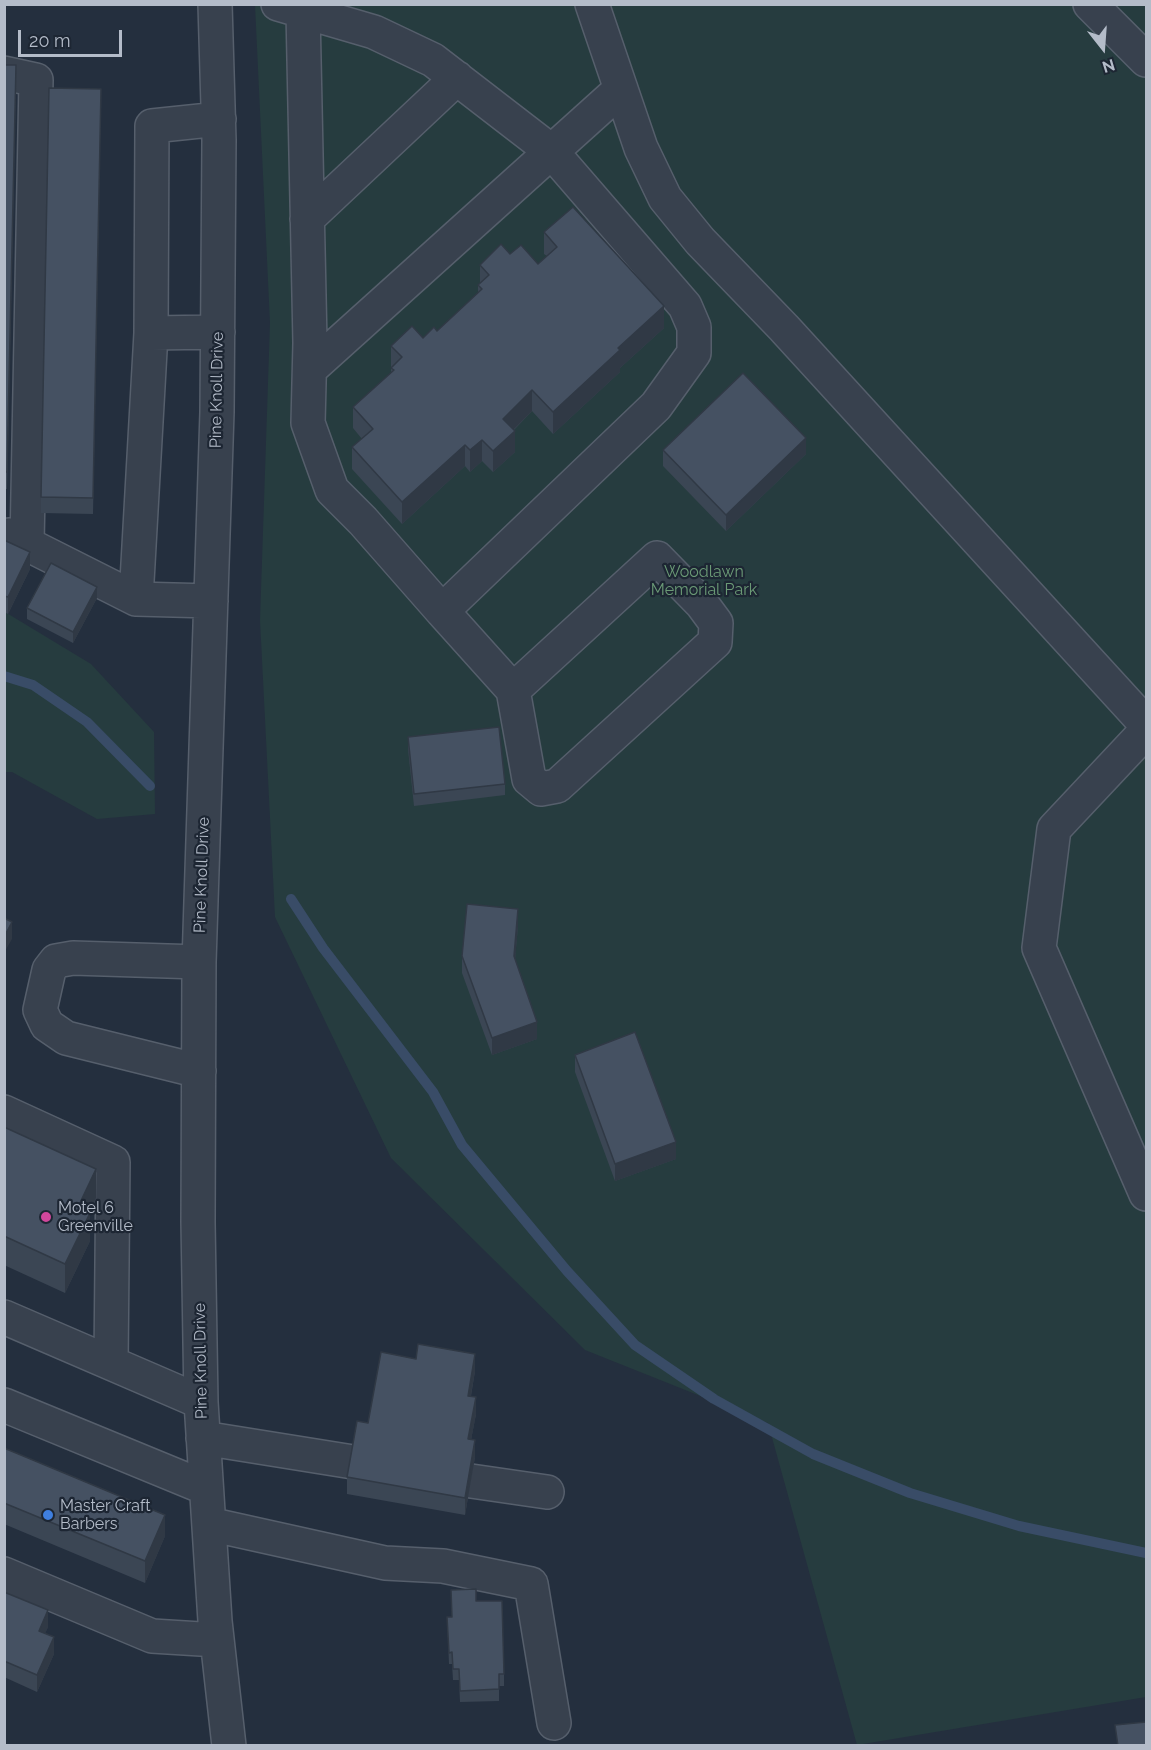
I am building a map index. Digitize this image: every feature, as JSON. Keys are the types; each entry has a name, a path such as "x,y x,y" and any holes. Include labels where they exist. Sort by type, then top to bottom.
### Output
{"street":[{"name":"Pine Knoll Drive","path":"215,4 219,119 218,332 199,962 201,1402 217,1640 229,1746"},
{"path":"592,4 641,148 665,198 700,241 784,328 1146,724"},
{"path":"1090,4 1146,60"},
{"path":"442,611 656,406 694,353 694,327 685,306 551,151 434,60 374,32 291,8 308,219 310,369 308,423 332,490 363,521 442,611 513,690 529,779 541,789 557,786 715,642 716,623 702,604 657,558 513,690"},
{"path":"4,73 36,80 16,539 136,599 211,600"},
{"path":"308,219 457,78"},
{"path":"310,369 621,90"},
{"path":"136,599 151,333 152,126 219,119"},
{"path":"151,333 218,332"},
{"path":"1146,731 1054,829 1039,948 1146,1194"},
{"path":"199,962 73,957 56,961 49,970 40,1010 47,1025 66,1038 199,1071"},
{"path":"4,1112 113,1162 111,1362"},
{"path":"4,1317 201,1402"},
{"path":"4,1405 206,1488"},
{"path":"203,1438 353,1462"},
{"path":"471,1481 547,1492"},
{"path":"209,1524 385,1563 443,1566 531,1584 554,1723"},
{"path":"4,1574 152,1636 217,1640"}],"green space":[{"name":"Woodlawn Memorial Park","path":"255,5 1146,5 1146,1697 857,1745 768,1423 585,1350 391,1158 275,917 260,620 270,323"},
{"path":"5,612 91,664 154,732 155,814 97,819 12,772 5,772"}],"building":[{"path":"4,65 16,65 7,472 4,472"},
{"path":"49,88 101,89 93,498 41,497"},
{"path":"573,207 664,306 553,412 532,390 503,419 515,431 493,451 482,440 470,450 465,445 402,502 352,447 373,429 353,407 394,370 391,368 402,357 391,346 412,326 423,338 434,327 437,331 482,289 478,285 489,275 480,265 501,244 510,254 521,245 538,264 557,247 544,232"},
{"path":"743,373 806,438 726,515 663,450"},
{"path":"4,540 30,552 8,597 4,596"},
{"path":"51,563 97,587 73,632 27,608"},
{"path":"499,727 505,784 414,794 408,737"},
{"path":"467,904 518,909 514,956 537,1022 492,1038 462,956"},
{"path":"4,918 12,922 4,937"},
{"path":"635,1032 676,1142 615,1164 575,1055"},
{"name":"Motel 6 Greenville","path":"4,1127 96,1169 78,1207 90,1213 65,1264 4,1236"},
{"path":"418,1344 475,1354 468,1396 476,1397 468,1439 475,1440 465,1498 347,1477 357,1421 368,1423 381,1352 416,1359"},
{"path":"4,1448 165,1515 145,1561 4,1503"},
{"path":"476,1589 476,1601 502,1601 504,1674 499,1674 499,1689 460,1691 459,1669 453,1669 452,1652 449,1653 447,1617 452,1617 451,1590"},
{"path":"4,1592 48,1610 39,1631 54,1637 37,1675 4,1661"},
{"path":"1146,1722 1146,1746 1118,1746 1115,1725"}],"waterway":[{"path":"4,676 33,685 87,722 150,786"},
{"path":"291,899 323,948 433,1092 462,1145 567,1271 635,1345 714,1399 813,1454 910,1493 1019,1526 1146,1553"}],"place":[{"name":"Motel 6 Greenville","path":"46,1217"},
{"name":"Master Craft Barbers","path":"48,1515"}]}
